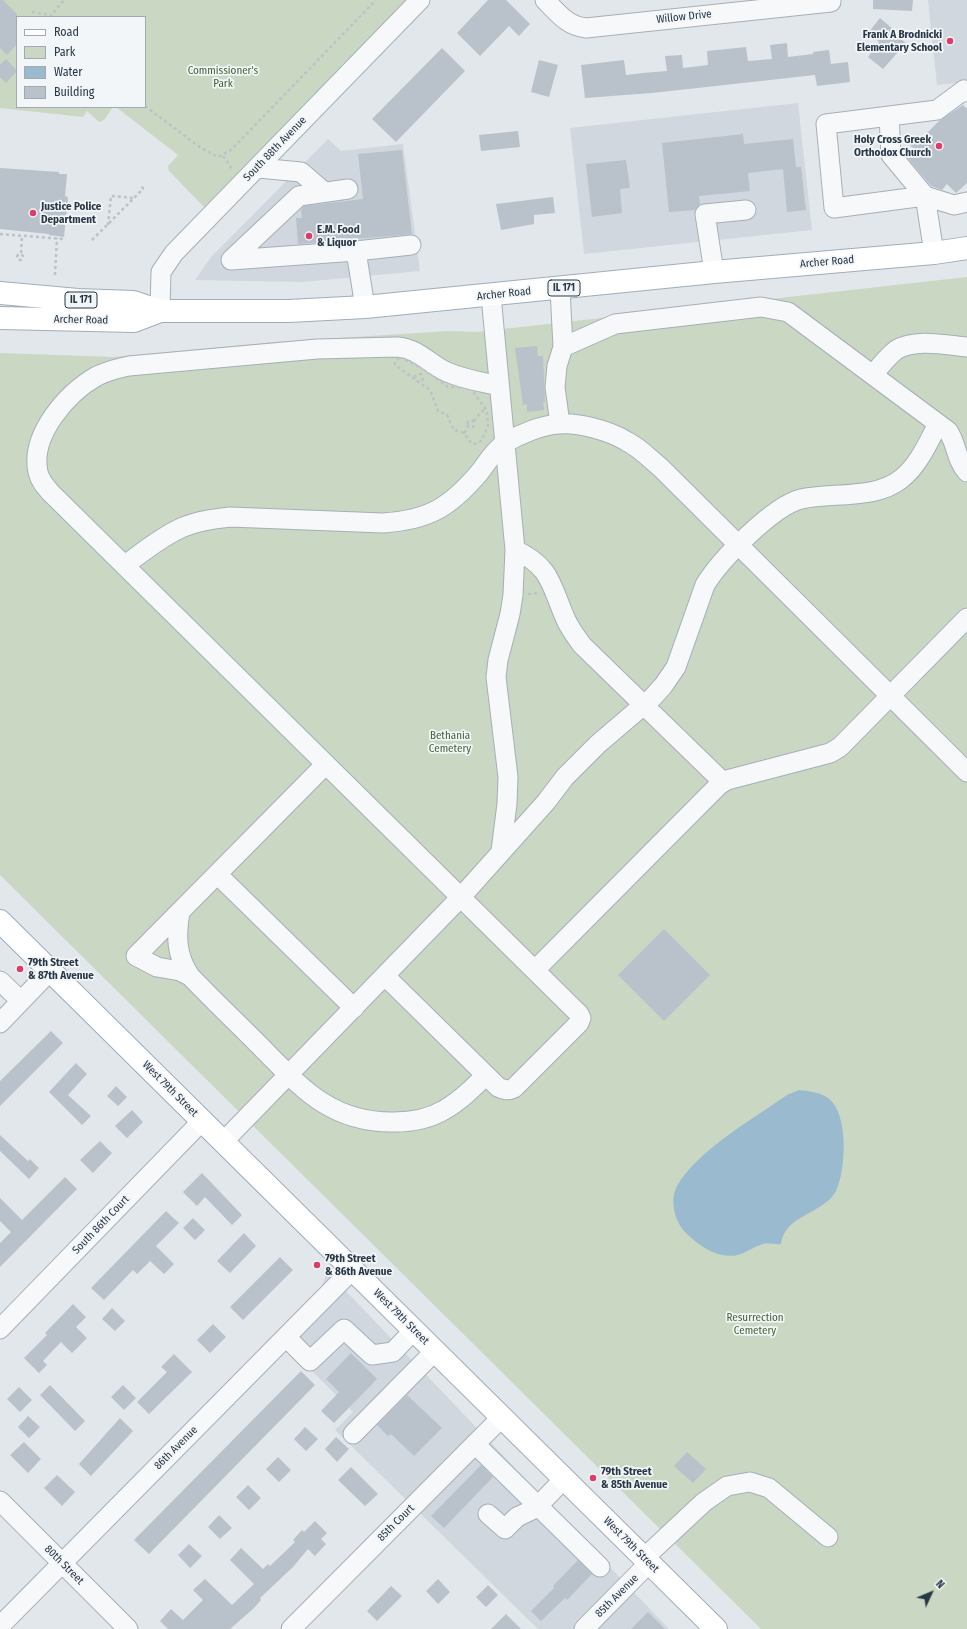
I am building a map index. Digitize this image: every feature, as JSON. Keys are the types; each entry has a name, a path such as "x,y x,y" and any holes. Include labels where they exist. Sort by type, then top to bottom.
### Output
{"main road":[{"name":"Archer Road","path":"0,293 78,300 133,302 160,311 289,311 366,307 491,296 714,272 934,253 967,248"},
{"name":"Archer Road","path":"0,318 134,321 160,311"},
{"name":"West 79th Street","path":"0,921 716,1629"}],"street":[{"name":"South 88th Avenue","path":"160,311 161,272 174,253 420,0"},
{"name":"Willow Drive","path":"545,0 567,22 577,27 586,28 831,2 831,0"},
{"path":"967,92 964,90 937,110 826,124 834,208 925,196 954,205 967,202"},
{"path":"889,116 891,155 925,196 934,253"},
{"path":"258,168 301,172 324,192"},
{"path":"348,189 299,196 231,260 411,245"},
{"path":"714,272 705,214 746,210"},
{"path":"356,250 359,279 366,307"},
{"path":"560,288 563,347 557,366 555,387 560,424"},
{"path":"491,296 515,550 513,595 510,614 498,660 496,677 508,777 507,804 501,851"},
{"path":"563,347 615,324 761,307 775,308 788,312 938,424 952,437 958,458 967,472"},
{"path":"873,375 888,357 898,349 910,345 926,344 967,347"},
{"path":"385,976 498,1087 509,1090 514,1088 579,1023 581,1018 579,1014 535,970 51,493 42,482 38,472 37,458 48,425 69,398 97,377 113,369 129,366 317,349 397,347 408,348 416,352 447,372 499,386"},
{"path":"124,565 176,531 205,520 230,517 384,522 406,521 430,514 450,502 466,488 494,454 505,444 539,428 560,424 606,432 626,440 660,467 967,772"},
{"path":"223,1142 461,897 582,759 644,705 663,686 676,667 705,585 711,575 739,546 764,521 787,504 800,499 876,490 900,480 918,460 938,424"},
{"path":"515,550 528,556 543,568 556,592 567,622 582,645 723,782"},
{"path":"535,970 709,793 723,782 741,776 830,753 850,738 967,618"},
{"path":"190,976 180,971 156,967 136,956 326,764"},
{"path":"217,874 354,1008"},
{"path":"180,912 177,944 183,966 190,976 288,1075 313,1096 332,1108 351,1117 375,1122 405,1122 425,1119 444,1110 465,1096 486,1075"},
{"path":"0,1023 50,971"},
{"path":"0,981 21,1001"},
{"name":"South 86th Court","path":"0,1329 202,1121"},
{"name":"86th Avenue","path":"0,1626 352,1270"},
{"path":"286,1337 310,1361 344,1329 372,1355 393,1352 414,1330"},
{"path":"353,1434 435,1351"},
{"name":"85th Court","path":"291,1629 502,1417"},
{"path":"475,1444 539,1505 600,1567"},
{"path":"488,1514 504,1529 517,1517 539,1505 564,1479"},
{"name":"85th Avenue","path":"584,1629 704,1502 727,1486 750,1482 769,1488 828,1537"},
{"name":"80th Street","path":"0,1501 128,1629"}],"path":[{"path":"32,12 51,16 64,0"},
{"path":"146,107 201,148 218,157 223,156 231,150 376,0"},
{"path":"223,156 233,168 228,174"},
{"path":"92,240 143,189 142,186"},
{"path":"108,225 111,196 134,198"},
{"path":"0,234 64,239"},
{"path":"21,253 22,236"},
{"path":"55,275 57,238"},
{"path":"398,358 402,358 422,368 448,387 468,388 486,409 489,424 481,440 475,444 471,443 464,433 454,430 446,415 438,410 430,390 395,365 398,358"},
{"path":"468,427 474,426 474,421 480,413 486,409"},
{"path":"464,433 468,427 467,422 469,420 474,421"},
{"path":"513,595 556,592"}],"shaded area":[{"name":"Frank A Brodnicki Elementary School","path":"928,0 967,0 967,82 937,85"},
{"path":"798,103 812,230 584,254 570,128"},
{"path":"328,139 341,151 403,144 420,271 303,282 195,280 212,256"},
{"path":"323,1267 669,1629 538,1629 335,1430 353,1412 275,1334 321,1289 326,1274"}],"green space":[{"name":"Commissioner's Park","path":"0,0 406,0 204,207 169,171 168,166 178,155 117,108 146,108 146,16 16,16 16,108 112,108 104,120 99,122 87,111 83,117 0,108"},
{"name":"Bethania Cemetery","path":"967,277 967,1629 761,1629 0,875 0,353 113,357 275,342 449,331 476,332"}],"water":[{"path":"799,1090 810,1091 825,1096 835,1105 840,1116 844,1142 842,1170 836,1191 823,1205 797,1220 790,1226 784,1234 781,1244 765,1243 733,1256 726,1256 711,1252 698,1244 679,1224 673,1205 677,1186 698,1160 727,1136 787,1095"}],"building":[{"path":"0,0 3,0 17,14 16,45 7,55 0,48"},
{"path":"488,0 506,0 530,24 519,36 509,26 480,56 457,33"},
{"path":"873,0 913,0 912,11 873,9"},
{"path":"880,18 894,30 892,32 906,43 883,69 868,57 879,42 868,33"},
{"path":"787,43 788,57 813,54 813,52 829,50 831,64 848,62 850,82 817,86 815,75 652,93 585,98 581,65 624,60 626,75 667,71 665,56 682,55 683,68 708,65 707,51 746,47 748,61 772,59 770,45"},
{"path":"442,48 465,71 396,142 372,119"},
{"path":"6,59 16,70 16,72 6,83 0,77 0,65"},
{"path":"539,60 558,65 549,97 531,92"},
{"name":"Holy Cross Greek Orthodox Church","path":"963,105 967,109 967,183 956,193 947,184 942,190 931,186 905,155 913,148 909,144 916,137 920,140 939,121"},
{"path":"518,131 520,147 481,151 479,135"},
{"path":"743,134 744,144 793,139 796,167 801,167 806,210 787,212 783,169 748,173 750,191 699,196 700,204 695,210 669,212 662,143"},
{"path":"402,150 412,234 298,244 296,218 302,218 301,210 304,206 363,199 358,154"},
{"path":"626,160 630,188 620,189 622,213 592,217 586,164"},
{"name":"Justice Police Department","path":"0,168 59,172 59,174 67,174 65,196 68,197 64,237 0,229"},
{"path":"553,197 555,213 534,215 534,224 501,230 496,204"},
{"path":"537,346 538,356 543,356 544,410 527,412 527,404 523,405 515,348"},
{"path":"664,929 710,975 664,1021 618,975"},
{"path":"51,1031 63,1043 0,1106 0,1081"},
{"path":"76,1063 87,1074 68,1095 91,1116 82,1125 49,1092"},
{"path":"116,1086 127,1097 118,1106 107,1096"},
{"path":"132,1110 143,1122 127,1138 115,1126"},
{"path":"0,1135 28,1161 30,1159 39,1168 29,1179 0,1151"},
{"path":"100,1141 112,1153 93,1173 80,1160"},
{"path":"202,1173 242,1215 232,1225 205,1197 197,1206 183,1192"},
{"path":"65,1177 77,1189 0,1267 0,1243 11,1232 0,1221 0,1198 22,1220"},
{"path":"166,1211 179,1223 156,1246 174,1264 164,1274 150,1261 137,1274 133,1270 104,1300 91,1288"},
{"path":"193,1218 205,1230 195,1240 183,1228"},
{"path":"244,1233 256,1246 230,1273 217,1261"},
{"path":"280,1257 293,1270 243,1320 230,1307"},
{"path":"73,1304 86,1317 76,1327 87,1338 72,1353 61,1342 43,1361 47,1365 39,1373 24,1358 47,1335 45,1333"},
{"path":"112,1308 125,1321 115,1331 102,1319"},
{"path":"213,1324 226,1337 210,1353 197,1340"},
{"path":"351,1353 377,1379 334,1423 321,1411 339,1392 326,1379"},
{"path":"174,1354 192,1372 149,1414 137,1402 167,1372 161,1367"},
{"path":"301,1371 315,1385 149,1554 134,1540"},
{"path":"50,1385 85,1421 75,1431 40,1395"},
{"path":"123,1385 136,1398 124,1410 111,1397"},
{"path":"19,1387 32,1400 20,1412 7,1399"},
{"path":"407,1395 442,1428 414,1456 391,1434 388,1436 377,1425"},
{"path":"28,1416 40,1427 29,1438 18,1427"},
{"path":"120,1418 133,1431 91,1476 79,1464"},
{"path":"305,1427 318,1439 306,1451 294,1439"},
{"path":"336,1437 349,1449 337,1462 325,1449"},
{"path":"24,1442 41,1459 28,1473 10,1455"},
{"path":"687,1452 706,1469 693,1483 674,1466"},
{"path":"278,1457 291,1470 279,1482 266,1469"},
{"path":"481,1465 493,1477 444,1528 431,1516"},
{"path":"351,1467 378,1494 365,1506 338,1480"},
{"path":"57,1475 75,1492 62,1506 44,1488"},
{"path":"248,1485 261,1498 249,1510 236,1497"},
{"path":"219,1515 232,1528 220,1539 208,1527"},
{"path":"315,1521 327,1533 321,1539 326,1544 315,1556 308,1549 293,1567 260,1598 261,1600 253,1609 230,1629 168,1629 160,1621 171,1609 183,1620 203,1600 193,1590 205,1579 232,1605 254,1584 230,1560 241,1548 263,1569 268,1564 270,1566 295,1542 293,1540 302,1530 304,1532"},
{"path":"189,1544 202,1556 190,1568 178,1555"},
{"path":"578,1560 592,1574 567,1600 565,1598 541,1621 531,1611 554,1588 553,1586"},
{"path":"438,1579 450,1592 438,1604 426,1591"},
{"path":"488,1585 498,1595 486,1607 476,1597"},
{"path":"391,1586 402,1596 377,1621 367,1611"},
{"path":"648,1612 665,1629 631,1629"},
{"path":"506,1614 521,1629 491,1629"}],"place":[{"name":"Frank A Brodnicki Elementary School","path":"950,41"},
{"name":"Holy Cross Greek Orthodox Church","path":"939,146"},
{"name":"Justice Police Department","path":"33,213"},
{"name":"E.M. Food & Liquor","path":"309,236"},
{"name":"79th Street & 87th Avenue","path":"20,969"},
{"name":"79th Street & 86th Avenue","path":"317,1265"},
{"name":"79th Street & 85th Avenue","path":"593,1478"}],"park label":[{"name":"Resurrection Cemetery","path":"755,1324"}]}
